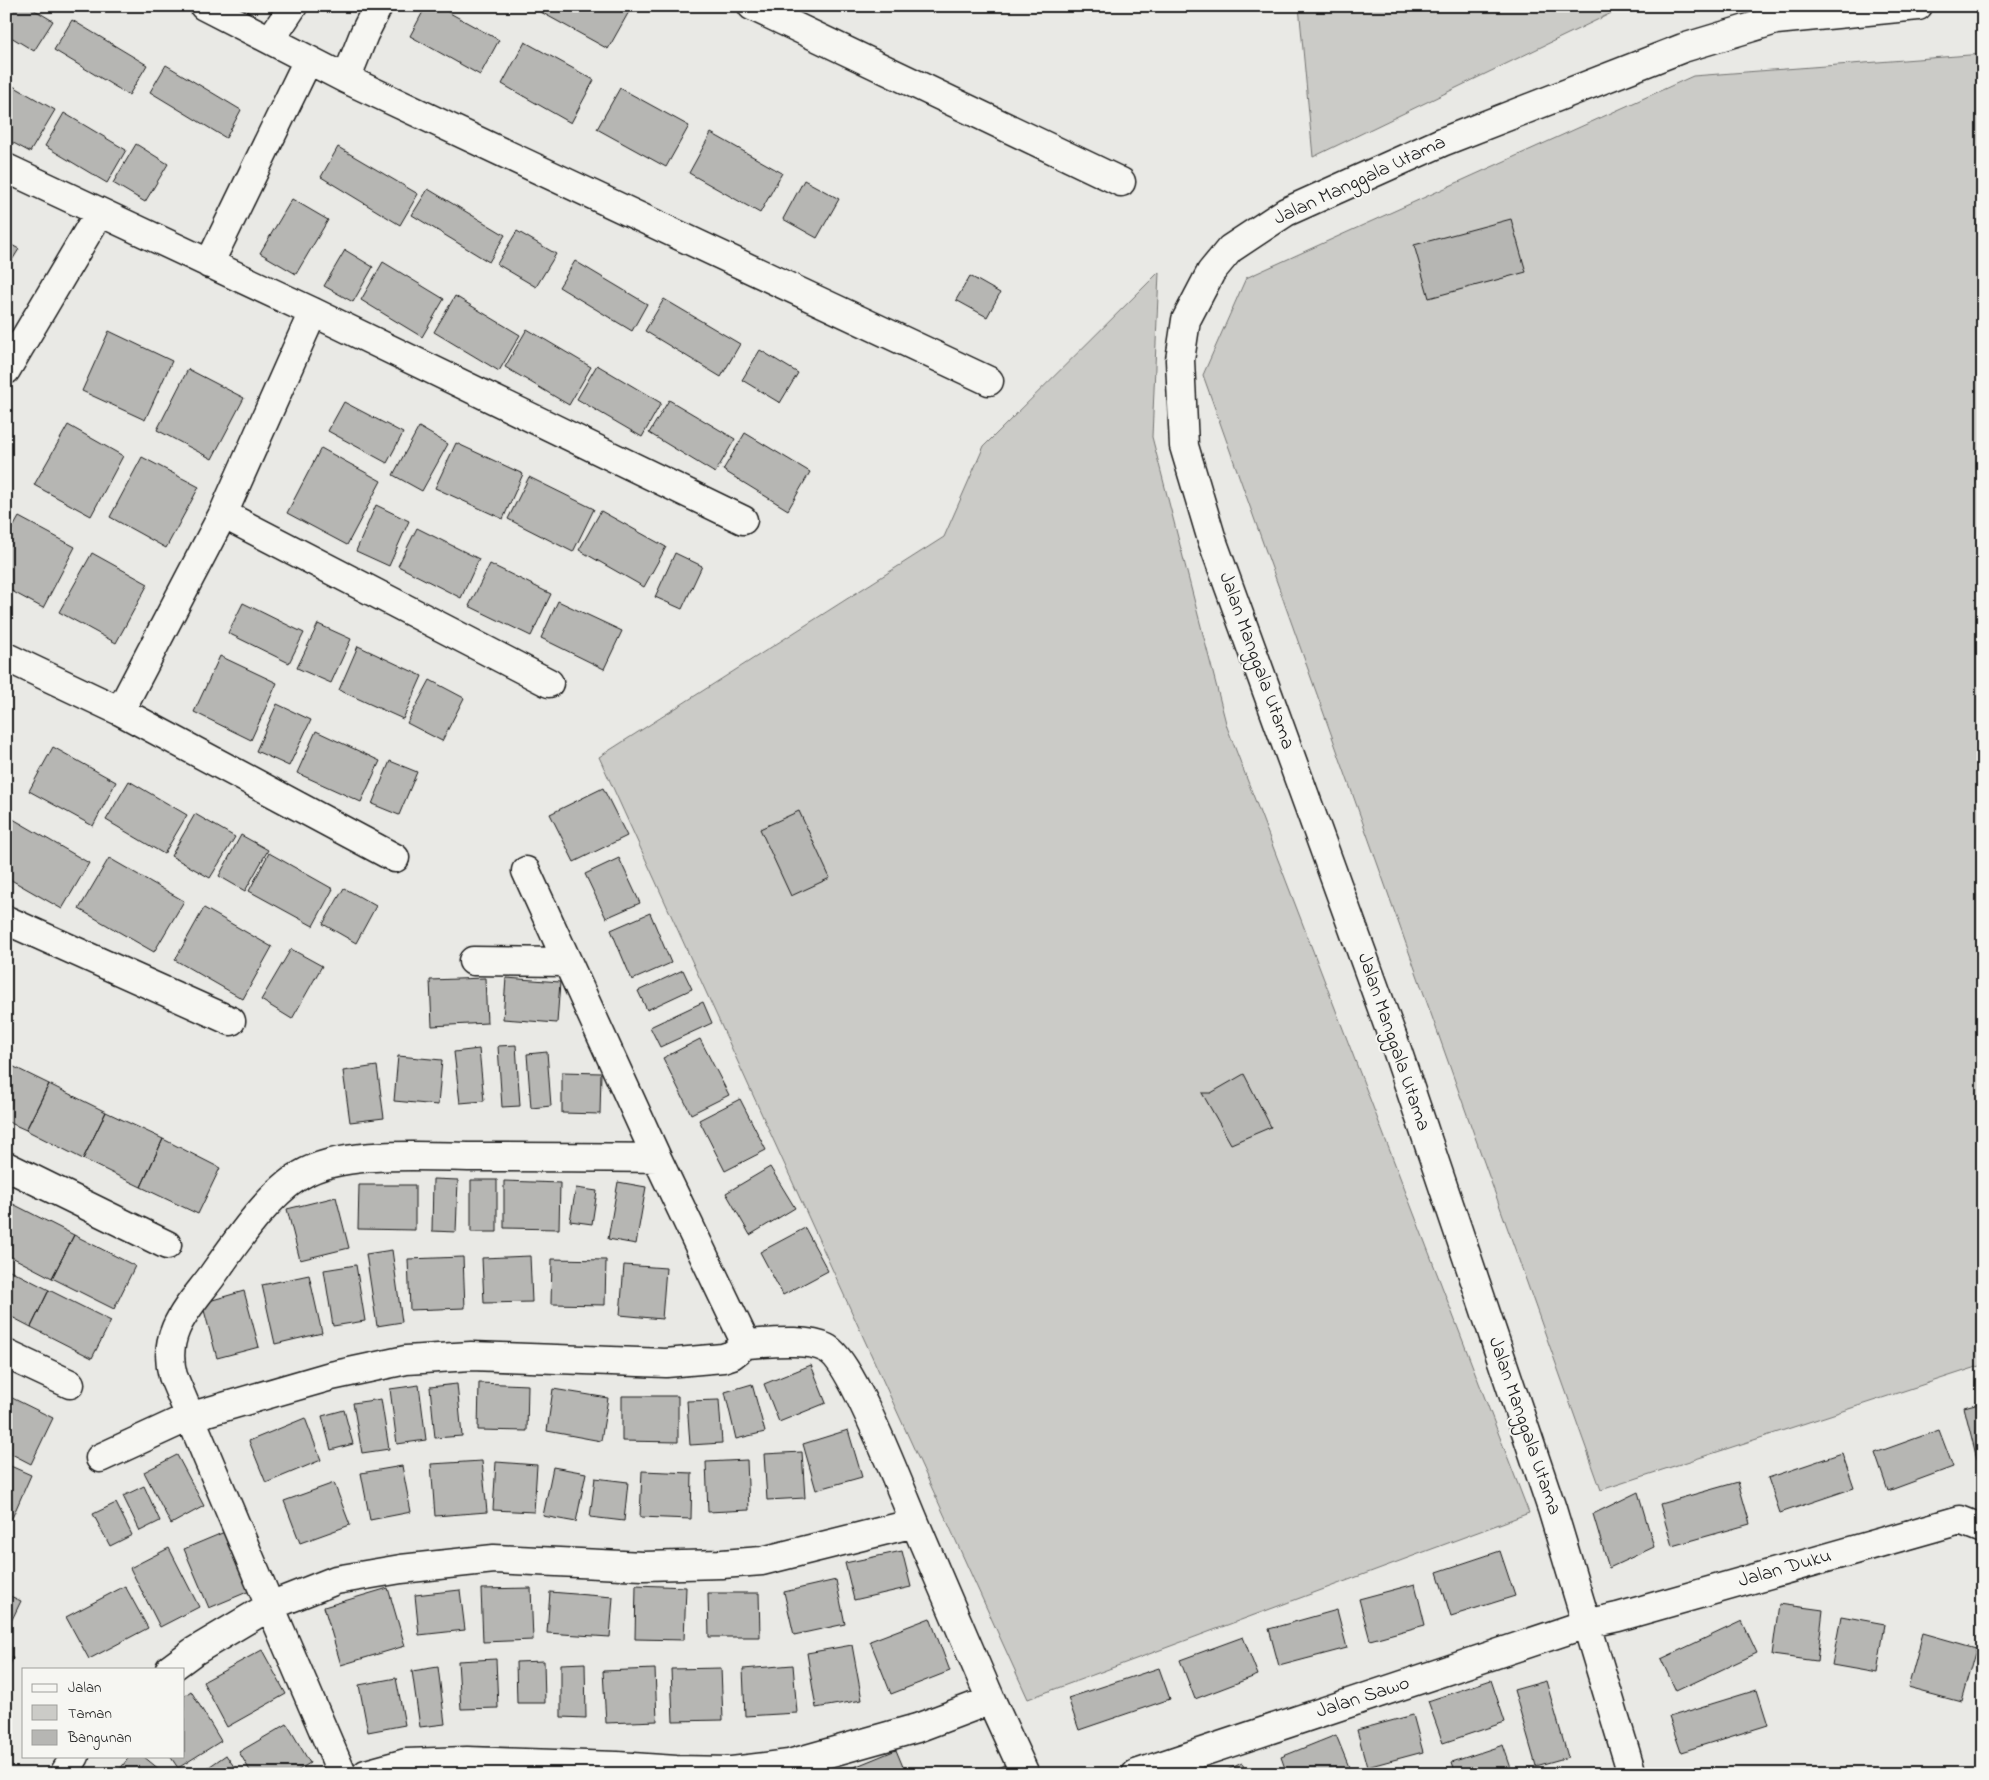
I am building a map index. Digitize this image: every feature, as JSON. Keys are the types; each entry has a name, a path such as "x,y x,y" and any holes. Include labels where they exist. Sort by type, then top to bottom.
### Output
{"street":[{"path":"204,6 346,79 989,381"},
{"path":"271,39 293,6"},
{"path":"346,79 364,34 378,6"},
{"path":"752,6 1121,182"},
{"name":"Jalan Manggala Utama","path":"1632,1774 1552,1509 1395,1044 1212,540 1184,446 1180,360 1186,320 1211,272 1230,249 1286,212 1442,142 1774,13 1918,6"},
{"path":"209,264 308,60"},
{"path":"6,168 313,312 743,520"},
{"path":"6,370 99,213"},
{"path":"120,711 223,514 313,312"},
{"path":"223,514 549,683"},
{"path":"6,657 120,711 395,858"},
{"path":"526,871 657,1158 746,1344"},
{"path":"6,920 231,1022"},
{"path":"473,961 567,962"},
{"path":"342,1774 173,1376 169,1362 170,1342 176,1329 185,1313 249,1227 281,1190 301,1175 322,1165 337,1161 386,1156 657,1158"},
{"path":"6,1166 166,1245"},
{"path":"100,1458 189,1417 332,1376 406,1360 471,1356 578,1361 685,1362 732,1356 746,1344 799,1342 825,1347 834,1353 853,1381 1025,1774"},
{"path":"6,1354 70,1384"},
{"name":"Jalan Duku","path":"1586,1624 1628,1614 1960,1520 1983,1529"},
{"path":"171,1668 193,1652 270,1606 336,1580 401,1569 494,1558 643,1566 762,1561 916,1523"},
{"name":"Jalan Sawo","path":"1139,1773 1586,1624"},
{"path":"366,1774 406,1763 468,1761 617,1766 672,1772 732,1772 789,1764 917,1728 992,1700"},
{"path":"64,1774 74,1758"}],"green space":[{"path":"1299,6 1626,6 1313,157"},
{"path":"1983,54 1983,1365 1601,1490 1203,375 1246,278 1693,76"},
{"path":"1159,272 1152,437 1227,727 1529,1513 1028,1699 599,757 944,537 984,446"}],"building":[{"path":"6,6 28,6 53,21 34,51 6,34"},
{"path":"426,6 437,6 499,40 480,75 410,36"},
{"path":"541,6 628,6 631,8 608,49 539,11"},
{"path":"72,20 147,65 129,95 54,50"},
{"path":"525,42 594,80 571,123 502,84"},
{"path":"166,65 241,110 226,138 150,92"},
{"path":"6,82 55,110 30,152 6,139"},
{"path":"620,88 689,126 666,167 597,129"},
{"path":"64,113 126,150 107,183 45,146"},
{"path":"711,133 782,173 760,213 689,173"},
{"path":"136,144 168,164 145,202 113,183"},
{"path":"338,147 418,194 400,225 321,177"},
{"path":"804,180 839,199 817,238 783,219"},
{"path":"428,189 505,235 489,262 412,215"},
{"path":"292,199 328,220 296,274 260,253"},
{"path":"1511,219 1526,272 1429,298 1414,245"},
{"path":"517,231 556,254 536,287 497,264"},
{"path":"6,242 19,249 6,270"},
{"path":"345,250 373,267 353,302 324,286"},
{"path":"575,261 647,304 632,331 559,287"},
{"path":"383,262 444,299 422,337 361,300"},
{"path":"970,276 1000,293 987,317 956,300"},
{"path":"455,296 520,335 499,371 434,332"},
{"path":"664,299 740,344 721,377 645,331"},
{"path":"527,329 591,367 569,405 505,367"},
{"path":"109,331 172,361 145,420 82,391"},
{"path":"760,350 798,373 780,403 742,380"},
{"path":"597,365 661,403 642,437 577,399"},
{"path":"188,369 244,398 212,459 157,430"},
{"path":"669,400 735,439 715,473 649,433"},
{"path":"344,402 403,433 387,463 328,431"},
{"path":"68,425 123,456 91,516 34,485"},
{"path":"419,427 448,444 422,491 393,475"},
{"path":"745,433 810,472 788,510 723,470"},
{"path":"456,443 523,474 503,519 435,488"},
{"path":"321,448 381,481 347,545 287,513"},
{"path":"142,457 199,487 166,548 110,517"},
{"path":"529,477 594,509 573,552 508,519"},
{"path":"376,505 409,521 389,566 356,551"},
{"path":"601,511 666,547 644,587 579,550"},
{"path":"19,517 75,547 43,608 6,588 6,540"},
{"path":"417,528 479,559 461,598 398,566"},
{"path":"92,553 148,584 116,643 59,612"},
{"path":"675,553 702,566 682,609 655,597"},
{"path":"490,564 551,594 531,636 469,606"},
{"path":"558,601 622,631 604,669 541,638"},
{"path":"243,603 304,633 289,663 228,633"},
{"path":"318,624 351,639 331,683 297,668"},
{"path":"358,646 422,676 403,719 339,690"},
{"path":"220,656 277,683 251,740 194,712"},
{"path":"430,680 464,698 442,741 407,723"},
{"path":"277,704 311,720 289,766 256,751"},
{"path":"316,731 380,761 361,802 297,773"},
{"path":"53,747 116,782 93,826 29,791"},
{"path":"390,761 417,772 399,815 372,804"},
{"path":"129,781 187,815 164,854 106,820"},
{"path":"603,788 627,836 574,862 550,814"},
{"path":"799,811 830,878 791,896 760,829"},
{"path":"195,814 235,837 210,878 171,856"},
{"path":"13,819 89,863 62,909 6,877 6,830"},
{"path":"241,835 268,850 245,891 219,876"},
{"path":"269,853 333,889 313,926 249,891"},
{"path":"109,858 184,901 154,952 79,909"},
{"path":"619,858 640,903 606,918 585,874"},
{"path":"344,888 376,906 356,943 323,924"},
{"path":"204,908 272,947 243,999 175,960"},
{"path":"650,913 671,963 632,980 611,930"},
{"path":"291,949 322,966 292,1019 261,1000"},
{"path":"683,970 692,989 647,1010 638,991"},
{"path":"485,978 487,1023 432,1026 430,980"},
{"path":"506,978 560,982 557,1023 503,1019"},
{"path":"703,1002 712,1023 660,1047 650,1027"},
{"path":"700,1039 729,1095 691,1114 663,1058"},
{"path":"516,1045 520,1106 502,1107 498,1046"},
{"path":"479,1049 484,1101 460,1103 454,1052"},
{"path":"547,1052 551,1106 531,1108 527,1054"},
{"path":"398,1056 442,1060 438,1105 394,1101"},
{"path":"6,1063 49,1084 26,1130 6,1121"},
{"path":"377,1066 384,1118 350,1122 343,1071"},
{"path":"562,1072 601,1073 600,1114 562,1113"},
{"path":"1244,1074 1271,1127 1231,1144 1202,1093 1211,1093"},
{"path":"49,1084 106,1112 83,1159 26,1130"},
{"path":"740,1099 766,1150 725,1171 699,1120"},
{"path":"106,1112 163,1139 141,1187 83,1159"},
{"path":"163,1139 220,1168 198,1214 141,1187"},
{"path":"770,1167 795,1208 750,1235 726,1193"},
{"path":"433,1179 458,1180 456,1232 432,1231"},
{"path":"471,1180 497,1180 497,1232 471,1232"},
{"path":"504,1181 560,1183 559,1229 504,1228"},
{"path":"618,1182 646,1187 636,1244 608,1239"},
{"path":"359,1185 415,1185 415,1230 358,1229"},
{"path":"576,1188 597,1191 592,1224 570,1221"},
{"path":"336,1197 349,1248 300,1260 287,1209"},
{"path":"13,1204 74,1235 52,1278 6,1254 6,1217"},
{"path":"805,1228 828,1271 783,1295 760,1252"},
{"path":"74,1235 135,1266 114,1309 52,1278"},
{"path":"392,1250 402,1322 377,1326 366,1254"},
{"path":"530,1256 532,1302 484,1303 482,1258"},
{"path":"463,1257 465,1308 410,1310 408,1259"},
{"path":"552,1259 606,1260 605,1305 551,1304"},
{"path":"356,1265 365,1321 333,1326 324,1270"},
{"path":"624,1265 666,1268 662,1319 620,1315"},
{"path":"6,1268 49,1290 31,1327 6,1314"},
{"path":"309,1275 322,1333 275,1344 262,1285"},
{"path":"49,1290 111,1321 92,1358 31,1327"},
{"path":"244,1291 259,1347 217,1358 202,1303"},
{"path":"811,1365 826,1403 779,1422 764,1384"},
{"path":"479,1383 528,1385 527,1431 478,1430"},
{"path":"457,1384 462,1436 435,1438 430,1387"},
{"path":"752,1384 765,1432 736,1439 725,1392"},
{"path":"419,1385 426,1440 397,1444 390,1389"},
{"path":"553,1389 608,1398 601,1441 547,1431"},
{"path":"6,1395 53,1418 31,1464 6,1451"},
{"path":"622,1396 678,1396 678,1442 622,1441"},
{"path":"381,1399 389,1449 362,1453 353,1403"},
{"path":"719,1400 722,1443 690,1445 687,1401"},
{"path":"1983,1402 1983,1458 1977,1459 1964,1407"},
{"path":"344,1410 353,1444 331,1450 322,1416"},
{"path":"305,1418 321,1460 266,1483 249,1441"},
{"path":"848,1430 862,1477 816,1490 803,1444"},
{"path":"1939,1430 1953,1467 1888,1491 1875,1453"},
{"path":"802,1452 805,1498 767,1500 764,1454"},
{"path":"1842,1453 1854,1488 1780,1513 1768,1478"},
{"path":"177,1455 204,1506 171,1524 144,1472"},
{"path":"747,1460 749,1510 708,1512 706,1462"},
{"path":"482,1461 487,1512 435,1516 431,1464"},
{"path":"496,1462 537,1465 534,1512 493,1510"},
{"path":"6,1464 31,1475 12,1518 6,1515"},
{"path":"402,1466 411,1512 370,1520 361,1473"},
{"path":"553,1467 586,1473 576,1522 543,1516"},
{"path":"642,1471 692,1473 691,1519 640,1517"},
{"path":"595,1478 628,1482 624,1521 590,1517"},
{"path":"1738,1482 1750,1524 1672,1546 1660,1504"},
{"path":"334,1483 350,1525 300,1543 284,1501"},
{"path":"144,1486 160,1521 140,1531 123,1496"},
{"path":"1638,1492 1654,1547 1609,1568 1593,1514"},
{"path":"116,1503 132,1535 110,1546 93,1514"},
{"path":"227,1531 252,1590 209,1608 184,1549"},
{"path":"169,1548 199,1607 160,1627 130,1568"},
{"path":"902,1551 911,1587 854,1600 845,1563"},
{"path":"1500,1551 1515,1596 1451,1616 1437,1572"},
{"path":"836,1580 845,1624 794,1635 784,1592"},
{"path":"1415,1584 1425,1625 1370,1640 1359,1599"},
{"path":"636,1585 686,1587 684,1640 635,1639"},
{"path":"125,1586 148,1628 89,1659 66,1617"},
{"path":"388,1588 405,1646 341,1665 324,1607"},
{"path":"531,1588 533,1640 483,1642 481,1589"},
{"path":"460,1590 465,1630 419,1635 415,1595"},
{"path":"550,1592 613,1597 610,1637 547,1633"},
{"path":"708,1593 759,1593 760,1637 709,1637"},
{"path":"6,1594 21,1601 6,1632"},
{"path":"1779,1604 1823,1610 1817,1661 1772,1655"},
{"path":"1337,1610 1347,1648 1279,1666 1269,1629"},
{"path":"1841,1616 1885,1624 1877,1673 1832,1665"},
{"path":"930,1618 950,1671 891,1694 870,1641"},
{"path":"1742,1621 1757,1653 1676,1691 1661,1659"},
{"path":"1923,1633 1976,1648 1961,1702 1908,1688"},
{"path":"1243,1637 1258,1675 1195,1699 1180,1660"},
{"path":"852,1645 862,1700 816,1708 807,1653"},
{"path":"262,1650 286,1694 227,1727 203,1682"},
{"path":"6,1654 13,1658 6,1674"},
{"path":"496,1659 498,1708 461,1709 458,1661"},
{"path":"544,1661 545,1703 517,1703 516,1662"},
{"path":"585,1663 586,1718 561,1717 561,1664"},
{"path":"793,1665 797,1713 745,1716 743,1669"},
{"path":"438,1667 445,1724 420,1727 412,1671"},
{"path":"721,1668 723,1720 673,1721 671,1669"},
{"path":"1159,1668 1170,1699 1079,1730 1068,1698"},
{"path":"655,1669 657,1721 606,1723 603,1671"},
{"path":"396,1678 405,1725 368,1732 359,1685"},
{"path":"1491,1680 1505,1722 1443,1743 1428,1701"},
{"path":"1546,1681 1568,1757 1536,1766 1514,1690"},
{"path":"1757,1690 1768,1725 1681,1752 1669,1717"},
{"path":"191,1691 221,1741 178,1768 171,1758 185,1758 185,1695"},
{"path":"1413,1715 1423,1752 1367,1767 1357,1730"},
{"path":"287,1724 310,1763 292,1774 252,1774 239,1752"},
{"path":"1336,1735 1351,1772 1347,1774 1287,1774 1281,1757"},
{"path":"1503,1745 1513,1774 1456,1774 1452,1762"},
{"path":"896,1750 906,1774 848,1774 847,1770"},
{"path":"226,1755 239,1774 200,1774 200,1773"},
{"path":"128,1758 145,1758 160,1770 157,1774 116,1774"},
{"path":"1242,1763 1247,1774 1219,1774"},
{"path":"1004,1765 1009,1774 987,1774"}]}
